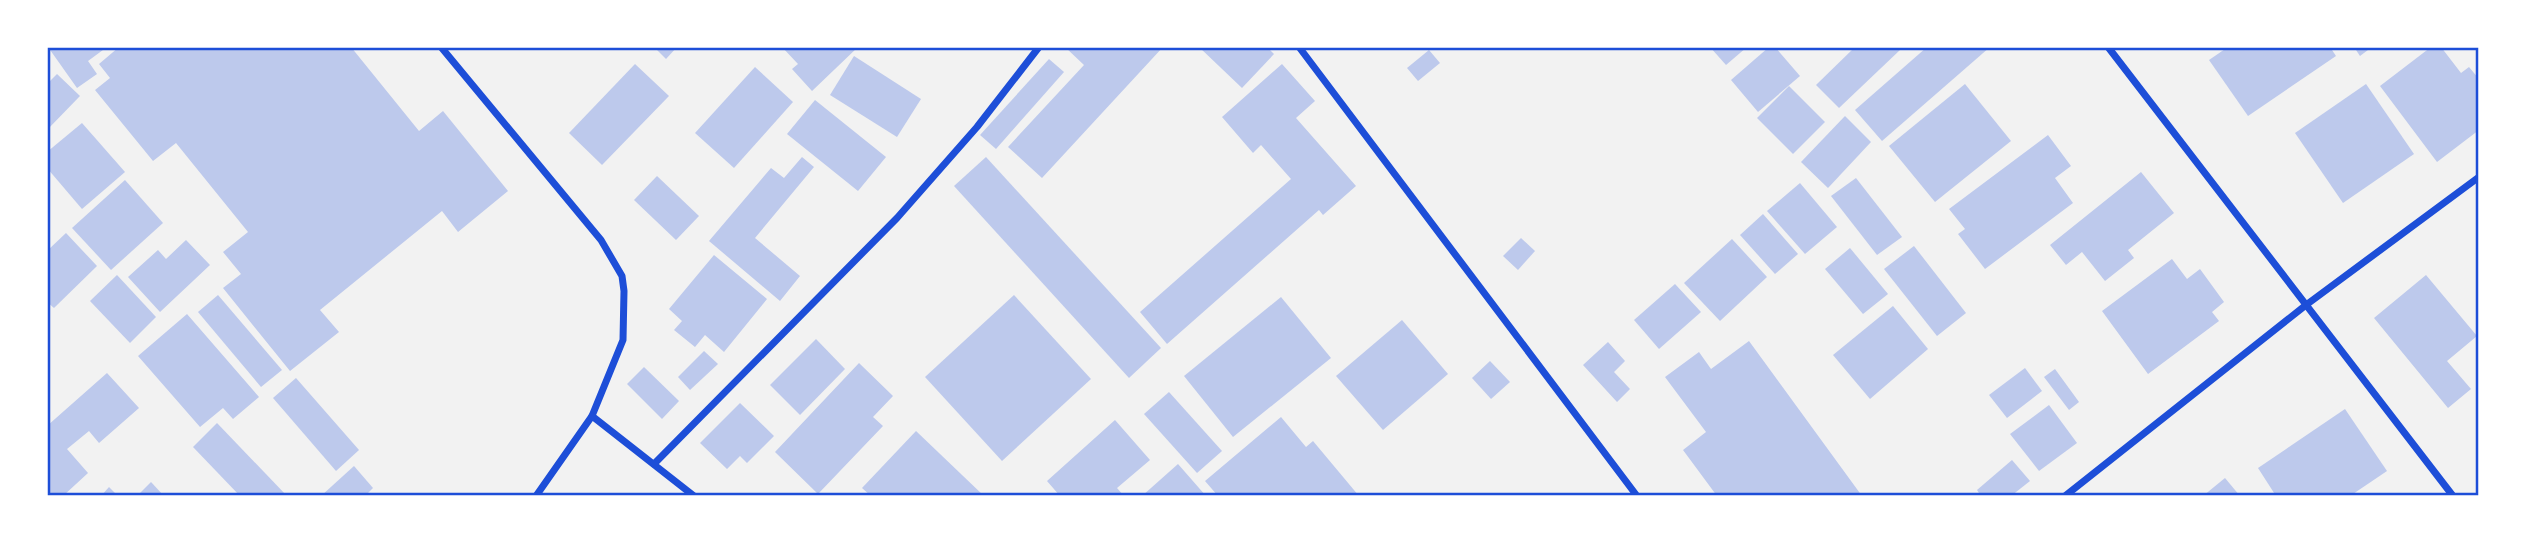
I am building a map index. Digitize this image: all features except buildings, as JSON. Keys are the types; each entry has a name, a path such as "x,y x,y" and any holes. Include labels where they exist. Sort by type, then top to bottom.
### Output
{"street":[{"path":"441,47 601,240 622,276 623,340 592,416 536,496"},
{"path":"654,464 897,218 977,127 1039,47"},
{"path":"1299,47 1637,496"},
{"path":"2108,47 2453,496"},
{"path":"2065,496 2306,305 2479,177"},
{"path":"592,416 694,496"}]}
